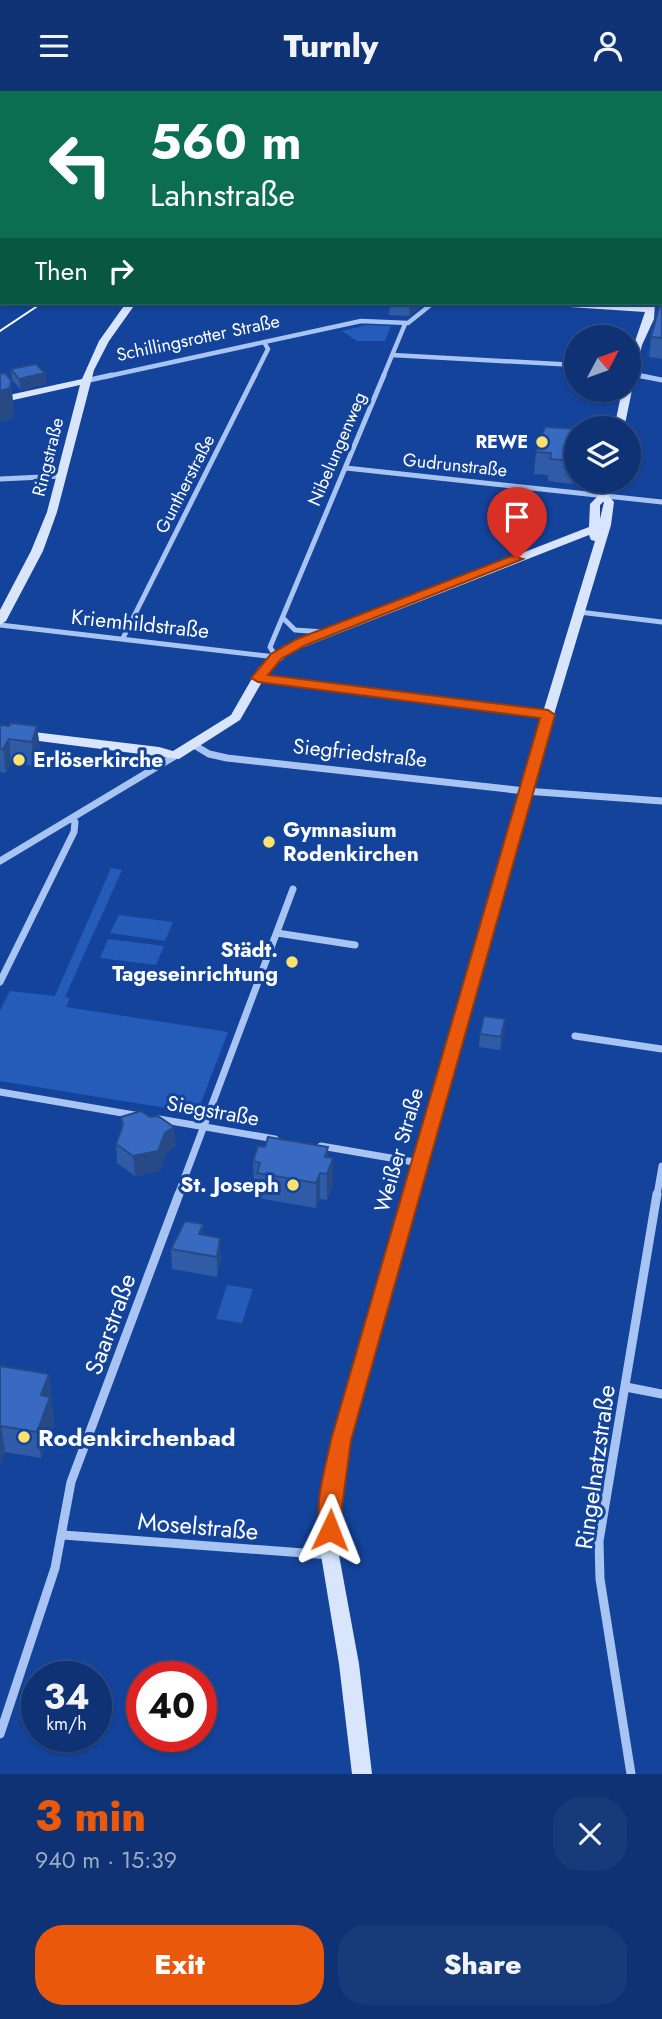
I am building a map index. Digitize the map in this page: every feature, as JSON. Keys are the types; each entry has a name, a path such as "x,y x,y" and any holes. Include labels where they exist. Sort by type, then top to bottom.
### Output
{"street":[{"name":"Ringstraße","path":"0,623 37,551 63,476 85,381 104,341 130,305"},
{"name":"Nibelungenweg","path":"276,657 271,647 391,355 405,324 420,318 431,305"},
{"path":"594,305 653,308 641,342"},
{"name":"Schillingsrotter Straße","path":"0,400 365,321 405,324"},
{"name":"Guntherstraße","path":"123,638 268,349 264,342"},
{"path":"391,355 564,364"},
{"path":"641,376 662,380"},
{"name":"Gudrunstraße","path":"346,468 662,502"},
{"path":"0,479 63,476"},
{"path":"572,538 594,516 595,504 605,493"},
{"path":"0,861 236,717 258,678 276,657 324,632 594,531 605,525 609,502 604,496"},
{"name":"Weißer Straße","path":"594,516 597,549"},
{"name":"Weißer Straße","path":"362,1774 349,1664 330,1555 330,1505 341,1440 525,791 605,525"},
{"path":"572,538 590,542 597,549"},
{"path":"579,613 662,622"},
{"path":"283,618 287,627 296,631 324,632"},
{"name":"Kriemhildstraße","path":"0,623 276,657"},
{"path":"258,678 548,715"},
{"path":"0,732 175,756"},
{"name":"Siegfriedstraße","path":"194,745 216,756 525,791 662,801"},
{"path":"0,982 74,832 75,823 72,819"},
{"name":"Saarstraße","path":"0,1734 63,1535 71,1482 293,888"},
{"path":"278,933 355,945"},
{"path":"575,1036 662,1049"},
{"name":"Siegstraße","path":"0,1092 281,1140"},
{"path":"307,1144 420,1163"},
{"name":"Ringelnatzstraße","path":"631,1774 600,1579 600,1541 659,1202 662,1165"},
{"path":"626,1387 662,1394"},
{"name":"Moselstraße","path":"63,1535 330,1555"}],"shaded area":[{"path":"367,325 391,326 385,341 357,341 342,331"},
{"path":"111,868 122,870 65,997 70,998 66,1007 228,1032 197,1113 0,1081 0,1011 10,991 55,996"},
{"path":"119,915 173,922 165,941 110,933"},
{"path":"108,939 164,946 156,965 100,958"},
{"path":"227,1285 253,1289 242,1323 216,1319"}],"building":[{"path":"659,305 662,305 662,338 651,337"},
{"path":"36,364 45,373 19,379 11,369"},
{"path":"5,373 11,380 10,388 0,391 0,374"},
{"path":"545,427 564,428 564,460 550,459 551,453 536,452"},
{"path":"11,723 37,726 32,742 9,739 3,749 0,749 0,725 9,726"},
{"path":"484,1016 505,1019 501,1037 480,1034"},
{"path":"141,1111 150,1117 158,1116 174,1127 165,1133 158,1151 133,1156 116,1144 123,1125 121,1117"},
{"path":"268,1137 328,1147 325,1157 333,1158 327,1174 320,1173 316,1183 257,1173 260,1163 253,1161 258,1146 265,1147"},
{"path":"185,1221 203,1224 199,1234 220,1238 217,1257 171,1249"},
{"path":"0,1366 49,1374 41,1395 50,1397 37,1432 0,1428"}],"tram line":[{"path":"0,331 39,305"}],"place":[{"name":"REWE","path":"542,442"},
{"name":"Erlöserkirche","path":"19,760"},
{"name":"Gymnasium Rodenkirchen","path":"269,842"},
{"name":"Städt. Tageseinrichtung","path":"292,962"},
{"name":"St. Joseph","path":"293,1185"},
{"name":"Rodenkirchenbad","path":"24,1437"}],"route":[{"path":"330,1530 330,1505 341,1440 548,715 258,678 276,657 302,642 517,559"}]}
